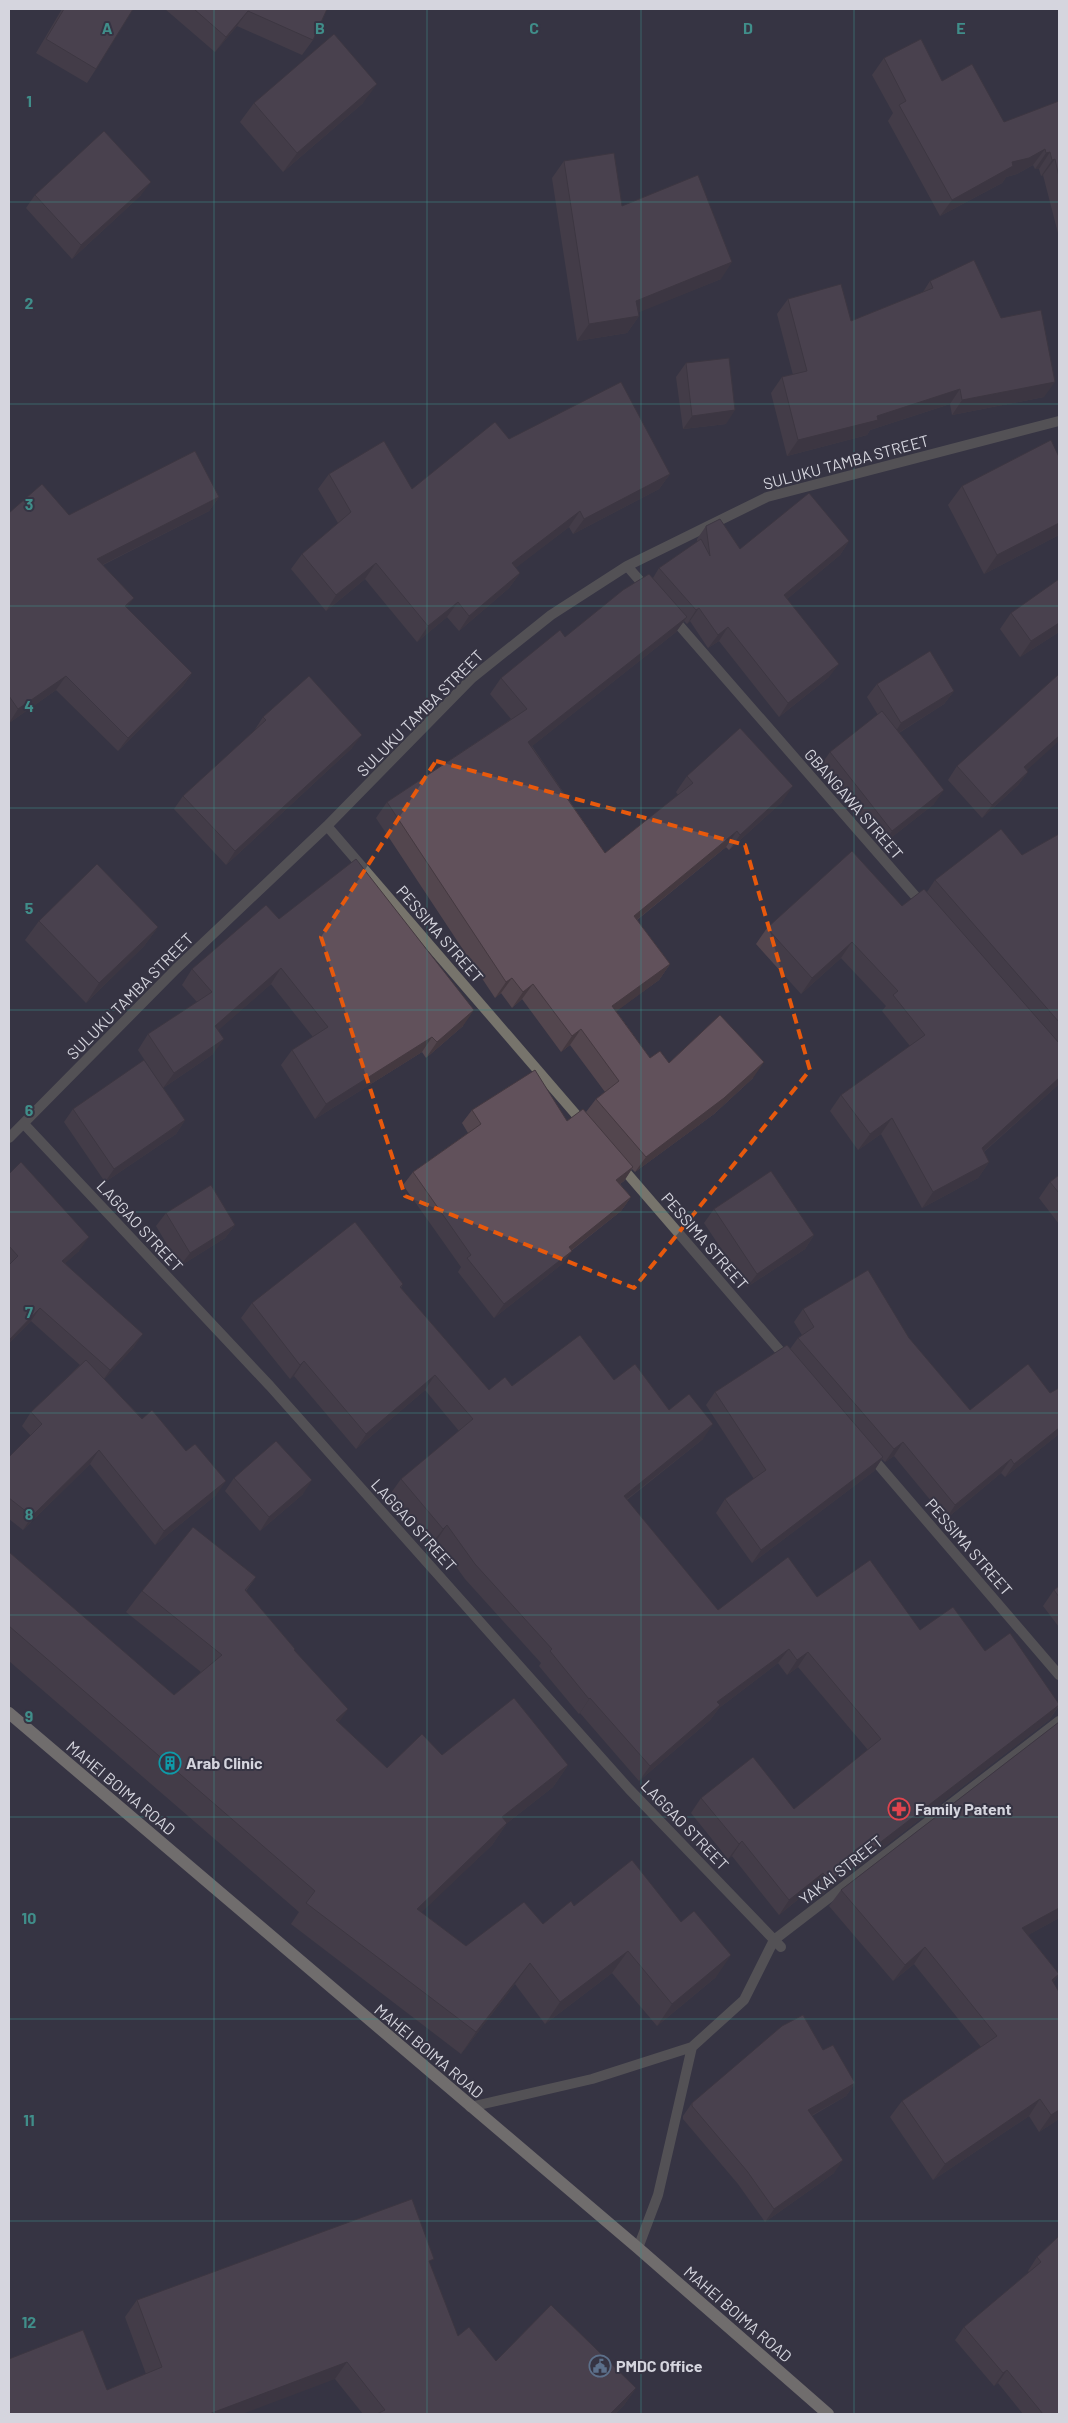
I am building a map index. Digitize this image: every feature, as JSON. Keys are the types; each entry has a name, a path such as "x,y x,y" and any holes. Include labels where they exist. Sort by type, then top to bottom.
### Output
{"main road":[{"name":"MAHEI BOIMA ROAD","path":"9,1713 638,2248 828,2414"}],"street":[{"name":"SULUKU TAMBA STREET","path":"9,1138 176,969 327,826 472,678 551,615 627,566 767,498 1059,422"},
{"path":"627,566 653,596"},
{"name":"GBANGAWA STREET","path":"666,611 933,917"},
{"name":"PESSIMA STREET","path":"327,826 594,1135"},
{"name":"LAGGAO STREET","path":"24,1124 270,1386 629,1789 778,1943"},
{"name":"PESSIMA STREET","path":"613,1158 795,1368"},
{"name":"PESSIMA STREET","path":"860,1444 1059,1675"},
{"name":"YAKAI STREET","path":"470,2107 592,2079 692,2047 744,2000 778,1943 1059,1721"},
{"path":"638,2248 658,2195 692,2047"}],"highlighted area":[{"path":"436,761 745,845 810,1070 634,1288 405,1196 321,937"}],"building":[{"path":"64,9 133,9 96,69 46,39"},
{"path":"194,9 327,9 313,40 248,11 226,37"},
{"path":"334,34 377,84 297,153 254,103"},
{"path":"921,39 942,81 972,64 1004,122 1059,101 1059,177 1055,159 1052,160 1050,152 1046,153 1045,149 1029,158 1012,162 1013,166 952,200 899,105 906,101 884,58"},
{"path":"104,131 151,182 81,245 35,195"},
{"path":"614,153 622,206 698,175 732,262 636,301 639,316 589,324 564,161"},
{"path":"974,260 1001,318 1041,310 1055,382 962,400 960,389 877,416 878,420 798,440 782,377 807,371 788,299 841,284 851,321 933,288 930,281"},
{"path":"729,358 735,410 692,416 686,363"},
{"path":"621,382 670,474 584,519 580,511 512,563 520,573 469,616 458,602 428,626 376,563 336,595 302,554 351,512 329,474 384,441 412,489 495,422 509,439"},
{"path":"1051,440 1059,457 1059,523 997,555 962,486"},
{"path":"195,451 219,497 97,559 134,598 125,606 192,673 128,738 66,676 18,709 9,696 9,513 42,484 69,515"},
{"path":"809,493 849,541 784,595 839,664 788,703 728,627 718,635 699,608 696,610 659,568 701,539 710,556 706,526 720,519 740,549"},
{"path":"649,574 687,617 528,742 605,853 693,783 687,776 740,728 793,786 740,835 737,831 634,916 670,964 612,1006 650,1058 660,1051 669,1063 720,1015 764,1062 724,1098 646,1157 596,1099 619,1081 581,1029 572,1036 533,984 523,992 512,978 506,982 387,802 527,709 501,678 560,630 565,637 623,590"},
{"path":"1059,579 1059,623 1031,641 1011,613"},
{"path":"930,651 954,691 901,723 877,684"},
{"path":"1059,674 1059,736 1024,767 1028,772 992,805 957,766"},
{"path":"309,676 362,735 235,851 183,796 266,720 263,717"},
{"path":"882,711 944,790 892,831 830,752"},
{"path":"1001,829 1022,855 1059,834 1059,1022 935,880"},
{"path":"852,851 902,906 924,889 1059,1043 1059,1078 982,1148 989,1162 933,1192 892,1118 870,1134 841,1095 925,1035 893,995 898,991 852,942 812,978 767,928"},
{"path":"356,859 474,1010 437,1042 432,1037 326,1104 292,1050 328,1027 281,968 215,1026 224,1039 174,1073 148,1034 212,992 192,969 266,905 279,919"},
{"path":"97,864 158,927 99,983 39,921"},
{"path":"144,1060 185,1120 114,1169 73,1109"},
{"path":"535,1070 567,1121 583,1109 633,1167 616,1180 631,1197 569,1247 572,1251 504,1304 467,1258 471,1255 413,1172 481,1124 472,1110"},
{"path":"21,1162 89,1237 62,1261 143,1334 110,1370 40,1308 9,1340 9,1265 18,1256 9,1246 9,1174"},
{"path":"771,1171 814,1235 757,1274 714,1209"},
{"path":"1059,1175 1059,1193 1050,1182"},
{"path":"211,1185 235,1225 190,1253 166,1213"},
{"path":"355,1222 403,1284 400,1287 489,1390 505,1377 512,1386 580,1335 614,1380 635,1364 669,1410 689,1394 713,1424 624,1496 718,1610 788,1557 817,1597 870,1560 920,1630 953,1607 985,1651 1010,1633 1059,1705 830,1881 823,1873 789,1900 742,1841 739,1844 701,1798 753,1757 794,1809 881,1739 808,1652 797,1660 789,1649 717,1702 720,1705 650,1766 589,1699 550,1651 552,1649 475,1564 447,1525 443,1529 401,1479 473,1419 435,1375 366,1434 304,1361 300,1365 252,1303"},
{"path":"868,1270 909,1338 970,1410 1028,1364 1050,1393 1059,1388 1059,1428 1014,1464 1011,1459 955,1505 903,1442 894,1449 798,1338 814,1327 803,1309"},
{"path":"787,1345 883,1457 761,1550 725,1499 766,1470 715,1392"},
{"path":"86,1360 142,1419 152,1410 186,1451 195,1444 226,1481 164,1531 99,1450 32,1516 9,1498 9,1457 42,1424 31,1412"},
{"path":"276,1441 312,1480 269,1517 234,1478"},
{"path":"193,1527 256,1577 245,1590 294,1650 348,1709 336,1720 387,1768 422,1734 442,1755 514,1698 568,1765 502,1817 507,1823 417,1909 466,1946 524,1902 543,1924 571,1901 574,1906 632,1860 681,1922 694,1911 731,1955 672,2004 628,1951 560,2002 530,1963 476,2032 306,1903 315,1891 9,1626 9,1552 174,1695 222,1655 142,1591"},
{"path":"1059,1586 1059,1597 1054,1590"},
{"path":"1059,1722 1059,1908 1022,1928 1059,1974 1052,1980 1059,1992 1059,2110 1051,2115 1040,2099 945,2164 902,2101 997,2036 925,1947 905,1965 841,1890"},
{"path":"803,2015 823,2050 833,2045 855,2083 808,2110 843,2160 774,2209 747,2171 692,2106 692,2103 782,2026"},
{"path":"412,2199 434,2259 429,2261 458,2336 469,2327 496,2361 551,2305 636,2388 610,2414 377,2414 385,2410 347,2362 209,2414 9,2414 9,2359 83,2330 107,2390 162,2367 137,2300"},
{"path":"1059,2236 1059,2414 1043,2414 1007,2370 1003,2373 964,2327 1041,2262 1037,2257"}],"place":[{"name":"Arab Clinic","path":"170,1763"},
{"name":"Family Patent","path":"899,1809"},
{"name":"PMDC Office","path":"600,2366"}]}
